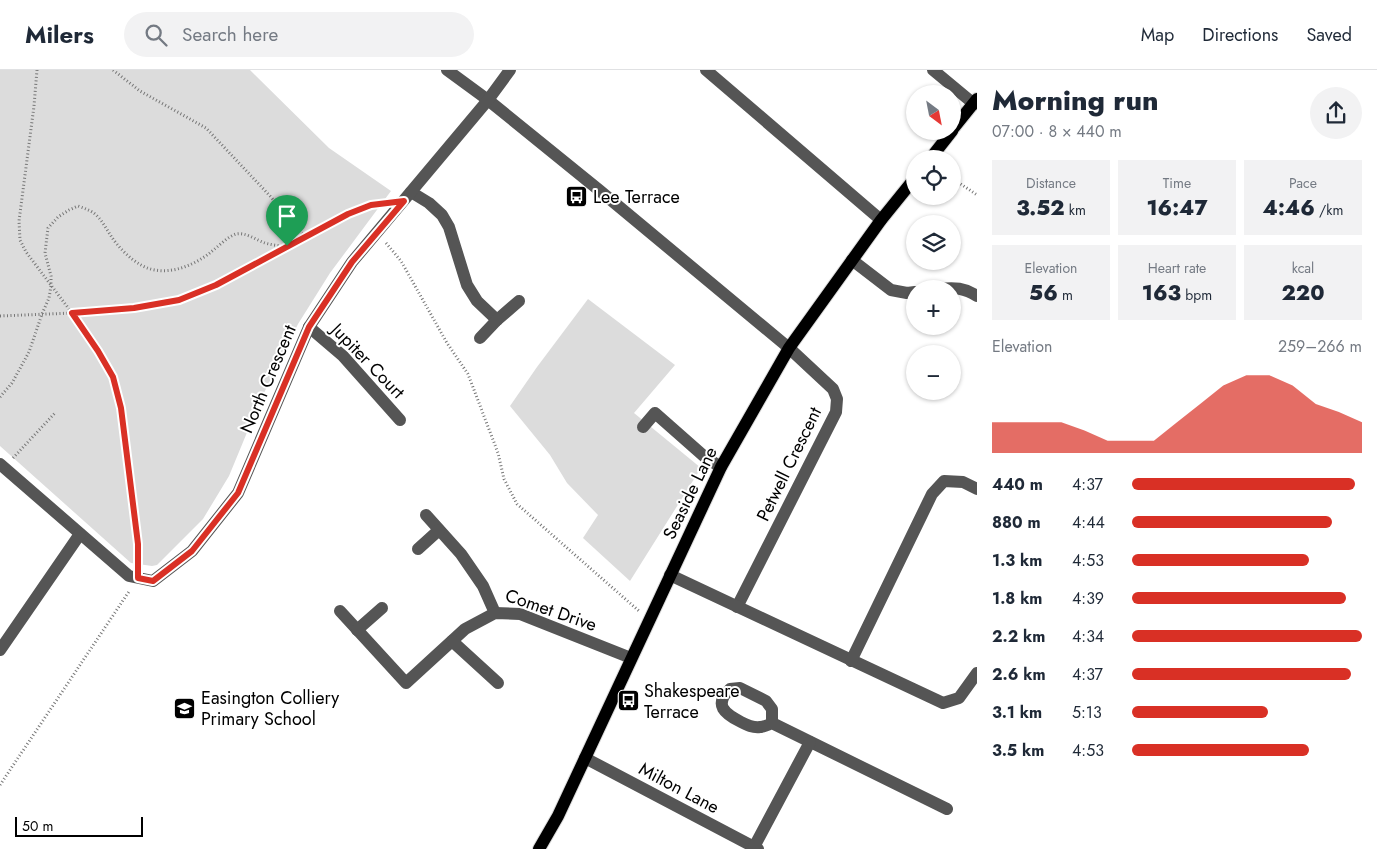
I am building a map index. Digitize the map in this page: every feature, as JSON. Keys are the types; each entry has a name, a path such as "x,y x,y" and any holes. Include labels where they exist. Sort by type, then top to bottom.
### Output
{"main road":[{"path":"961,121 974,107"},
{"path":"937,150 945,140"},
{"name":"Seaside Lane","path":"539,849 558,816 721,467 789,348 881,220 906,189"}],"street":[{"name":"Petwell Crescent","path":"447,70 488,100 599,190 789,348 833,389 837,399 836,412 737,607"},
{"name":"North Crescent","path":"138,578 153,581 192,551 238,493 309,327 352,262 488,100 510,70"},
{"path":"706,70 881,220"},
{"path":"934,70 974,107"},
{"path":"408,196 429,203 442,214 449,227 467,286 477,300 498,320"},
{"path":"852,260 891,290 906,293"},
{"path":"961,289 970,291 977,296"},
{"path":"480,338 518,300"},
{"name":"Jupiter Court","path":"309,327 342,356 400,420"},
{"path":"643,427 655,413 706,458 721,467"},
{"path":"2,465 129,576 138,578"},
{"path":"851,661 932,494 944,482 963,482 977,489"},
{"name":"Comet Drive","path":"426,515 461,554 483,586 495,613 520,614 631,658"},
{"path":"418,549 439,530"},
{"path":"0,650 80,534"},
{"path":"670,575 943,703 959,698 977,673"},
{"path":"357,630 382,608"},
{"path":"340,611 406,684 465,629 495,613"},
{"path":"452,641 498,683"},
{"path":"772,723 947,809"},
{"path":"756,848 810,742"},
{"name":"Milton Lane","path":"585,758 756,848"}],"path":[{"path":"0,785 138,578 138,544 121,408 113,377 98,351 26,252 20,240 19,221 38,70"},
{"path":"113,70 140,91 206,128 271,197 305,237"},
{"path":"961,184 977,195"},
{"path":"0,316 134,308 179,300 216,285 348,214 371,205 408,196"},
{"path":"0,397 12,383 29,352 49,298 51,276 45,253 48,228 58,217 69,210 78,206 91,211 99,218 112,239 130,256 141,265 157,271 173,270 188,266 202,259 231,237 238,234 246,234 278,246 287,246"},
{"path":"377,232 401,261 447,343 468,374 498,453 504,479 517,504 649,620"},
{"path":"2,465 55,413"}],"shaded area":[{"path":"0,70 250,70 329,148 391,191 330,273 298,324 260,401 229,476 203,519 157,565 131,563 0,446"},
{"path":"588,299 675,365 634,413 701,468 630,581 583,538 598,515 567,483 550,455 510,406"}],"place":[{"name":"Lee Terrace","path":"577,197"},
{"name":"Shakespeare Terrace","path":"628,701"},
{"name":"Easington Colliery Primary School","path":"185,708"}],"route":[{"path":"404,201 352,262 309,327 238,493 192,551 153,581 138,578 138,544 121,408 113,377 72,313 134,308 179,300 216,285 287,246 348,214 371,205 404,201"}]}
